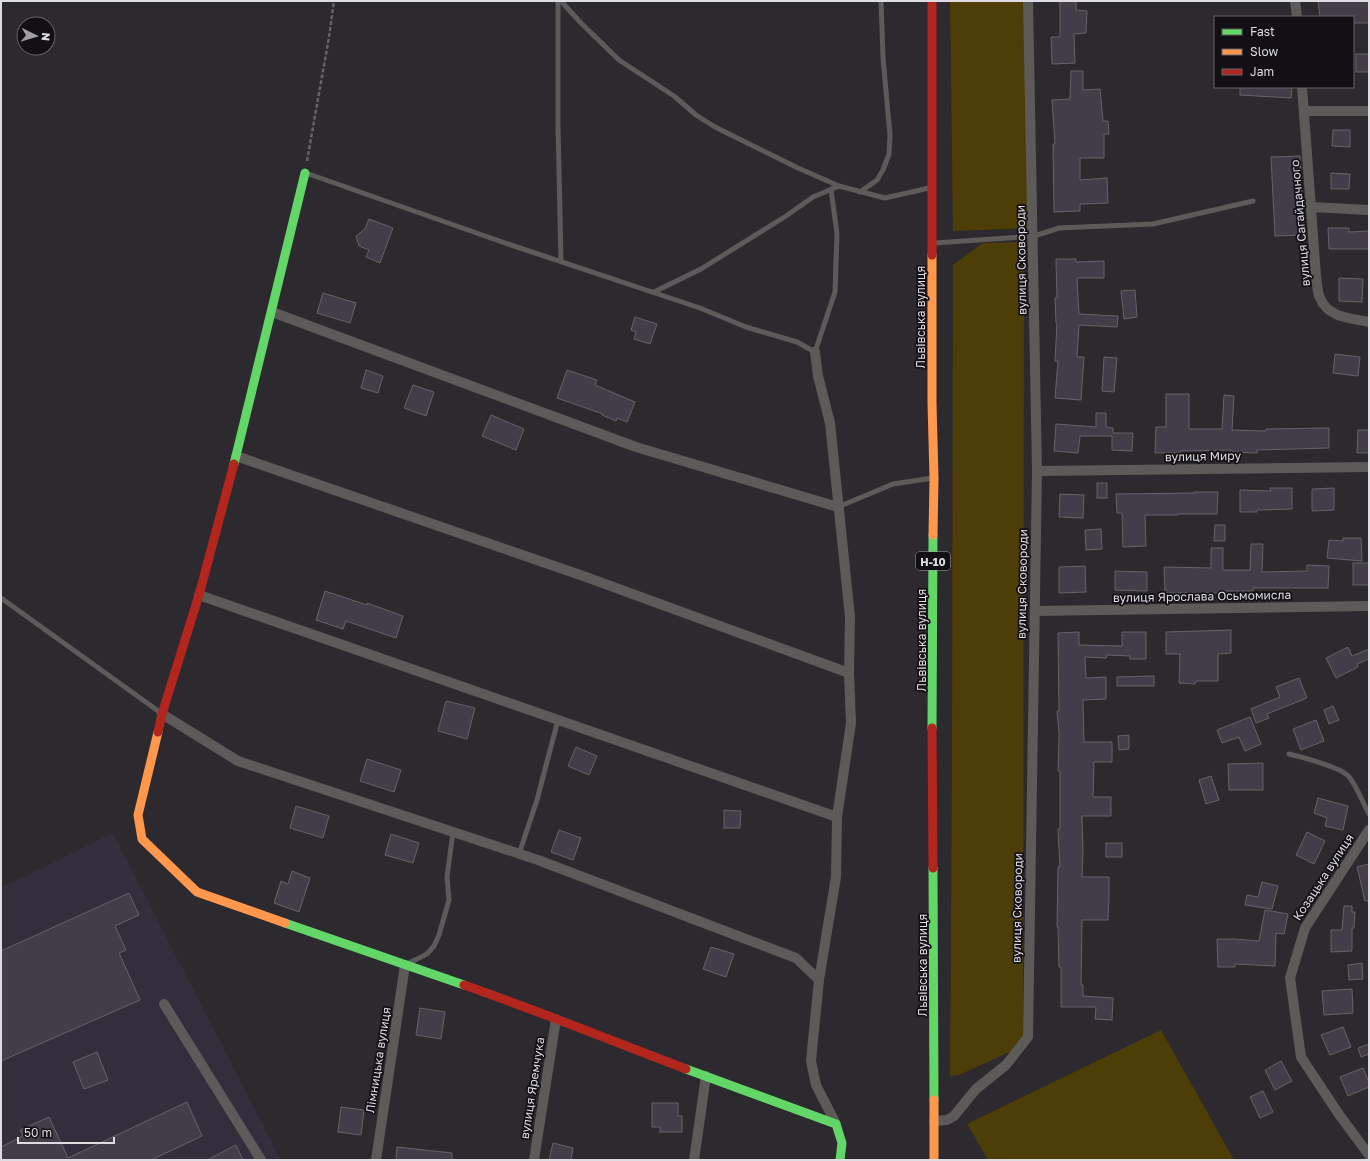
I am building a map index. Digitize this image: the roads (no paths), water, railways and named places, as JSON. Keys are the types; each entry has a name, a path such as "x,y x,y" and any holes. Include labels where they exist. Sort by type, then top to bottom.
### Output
{"street":[{"name":"Львівська вулиця","path":"932,1 934,1160"},
{"name":"вулиця Сковороди","path":"934,1121 947,1120 954,1116 976,1089 1006,1065 1028,1037 1037,470 1034,236 1028,1"},
{"path":"1296,1 1297,16"},
{"name":"вулиця Сагайдачного","path":"1302,88 1316,276 1320,298 1327,310 1337,315 1369,322"},
{"path":"1304,111 1369,111"},
{"path":"305,173 236,456 199,595 162,714 138,815 142,839 197,892 518,1004 614,1042 836,1124"},
{"path":"1311,207 1369,210"},
{"path":"272,312 636,447 838,507"},
{"path":"815,352 818,376 830,423 850,617 849,673 851,723 838,817 836,877 819,980 811,1061 816,1085 836,1124 842,1143 840,1160"},
{"path":"236,456 586,577 849,673"},
{"name":"вулиця Миру","path":"1037,470 1369,467"},
{"path":"199,595 838,817"},
{"name":"вулиця Ярослава Осьмомисла","path":"1035,611 1369,606"},
{"path":"162,714 238,760 519,854 796,958 819,980"},
{"name":"Козацька вулиця","path":"1367,1150 1338,1113 1301,1057 1290,978 1305,928 1369,830"},
{"name":"Лімницька вулиця","path":"376,1160 405,965"},
{"path":"164,1004 261,1160"},
{"name":"вулиця Яремчука","path":"534,1160 556,1019"},
{"path":"694,1160 706,1076"}],"lane":[{"path":"559,1 619,60 674,96 696,115 715,127 798,168 839,186 860,192 885,198 932,188"},
{"path":"559,1 558,125 561,261"},
{"path":"860,192 877,180 883,170 889,154 890,135 883,58 881,1"},
{"path":"305,173 700,308 746,327 797,342 815,352 835,292 837,234 831,189"},
{"path":"654,292 701,269 786,216 813,197 839,186"},
{"path":"932,243 1034,236 1059,228 1153,224 1253,201"},
{"path":"838,507 893,484 934,478"},
{"path":"1,598 162,714"},
{"path":"519,854 537,800 558,720"},
{"path":"1289,754 1305,757 1325,764 1350,776 1369,814"},
{"path":"405,965 427,954 434,946 439,935 449,900 447,877 453,832"}]}
